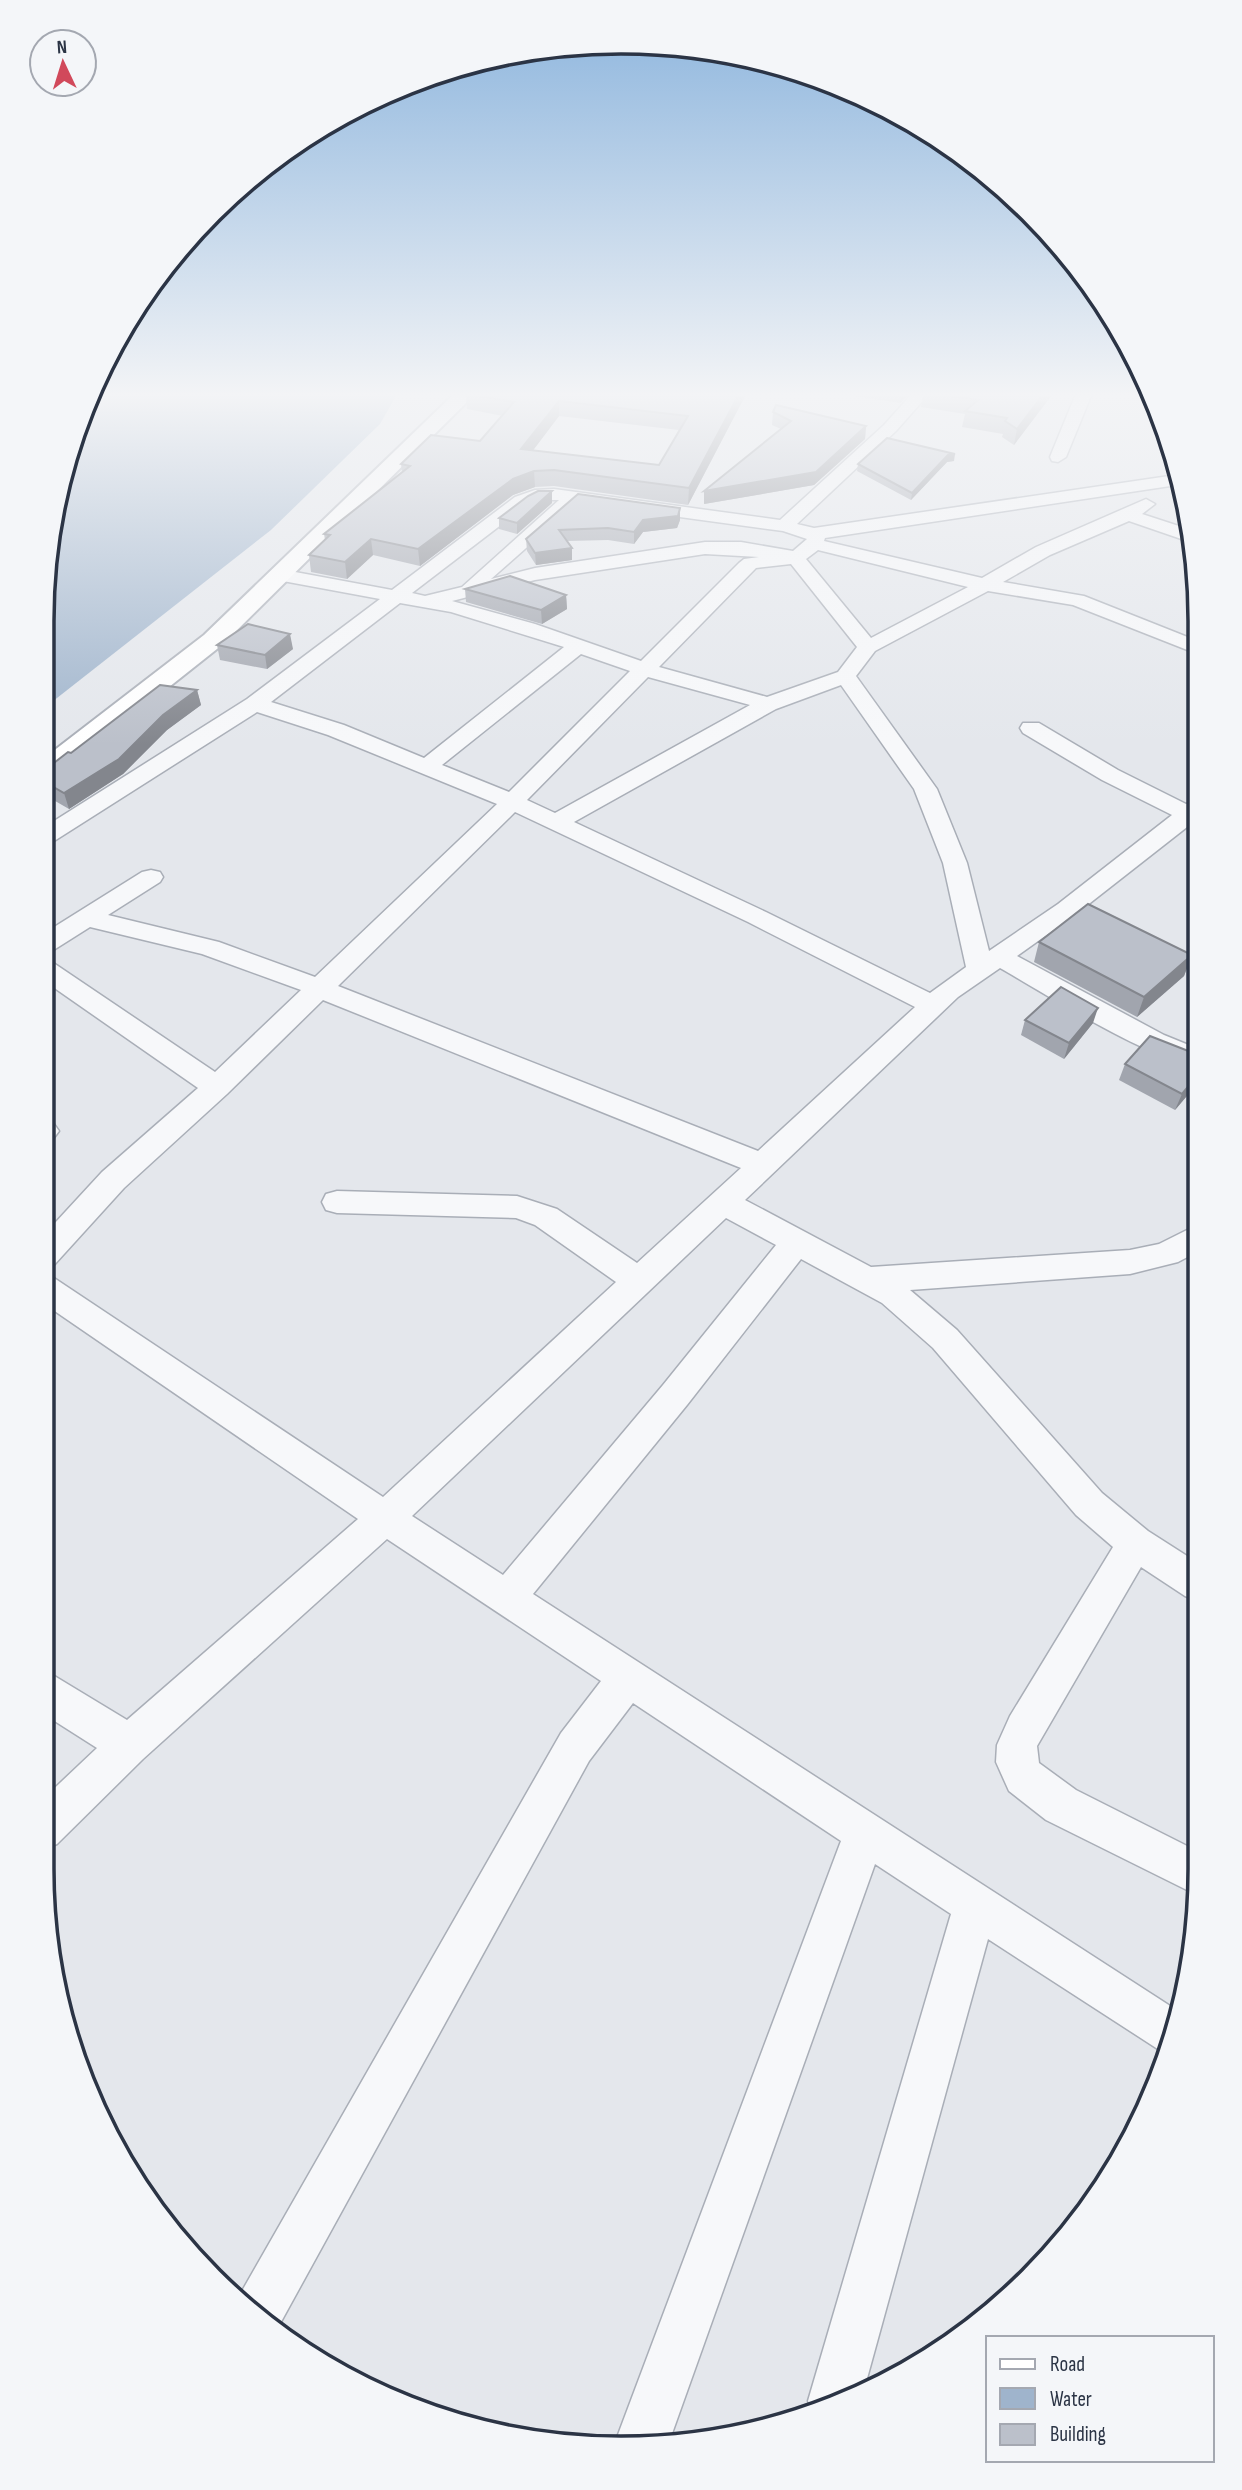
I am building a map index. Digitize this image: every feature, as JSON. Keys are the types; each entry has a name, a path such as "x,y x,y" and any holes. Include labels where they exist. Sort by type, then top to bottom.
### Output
{"street":[{"path":"54,764 203,649 344,512"},
{"path":"54,831 256,704 506,512"},
{"path":"470,588 556,512"},
{"path":"673,512 779,525 814,539 986,585 1077,600 1188,644"},
{"path":"741,548 779,525 794,512"},
{"path":"54,1244 113,1180 217,1087 512,802 746,567 795,557 814,539 976,512"},
{"path":"555,823 768,704 845,676 868,647 986,585 1043,551 1133,512"},
{"path":"1128,515 1181,533"},
{"path":"426,601 535,574 705,548 741,548 795,557 868,647"},
{"path":"279,576 426,601 528,628 644,669 768,704"},
{"path":"426,767 578,646"},
{"path":"845,676 925,789 955,863 990,963 1154,1042 1188,1055"},
{"path":"256,704 336,730 512,802 757,917 934,1006"},
{"path":"1031,727 1110,775 1188,810"},
{"path":"54,1817 129,1745 384,1518 934,1006 1188,815"},
{"path":"54,938 151,877"},
{"path":"86,918 210,948 319,986 763,1164"},
{"path":"54,976 217,1087"},
{"path":"337,1202 517,1207 546,1217 638,1281"},
{"path":"723,1202 893,1294 945,1339 1089,1504 1135,1543 1188,1577"},
{"path":"507,1598 676,1395 796,1242"},
{"path":"869,1280 1130,1262 1167,1254 1188,1242"},
{"path":"54,1294 384,1518 1164,2029"},
{"path":"1135,1543 1024,1730 1017,1745 1017,1762 1024,1777 1061,1805 1188,1869"},
{"path":"261,2307 575,1747 628,1677"},
{"path":"54,1698 129,1745"},
{"path":"645,2435 865,1833"},
{"path":"836,2394 976,1905"}],"water":[{"path":"65,512 289,512 271,530 54,700 55,584"}],"building":[{"path":"352,512 468,512 418,549 371,539 345,562 309,555 330,535 324,534"},
{"path":"507,512 529,512 517,523 499,518"},
{"path":"557,512 679,512 678,516 643,520 634,532 608,528 559,530 572,548 535,553 526,539"},
{"path":"510,576 566,595 541,610 465,589"},
{"path":"248,624 290,634 265,655 217,645"},
{"path":"160,685 197,690 163,715 119,759 64,793 54,787 54,763 68,752 71,753"},
{"path":"1088,904 1188,953 1188,958 1144,997 1039,942"},
{"path":"1061,987 1098,1008 1069,1043 1025,1020"},
{"path":"1150,1036 1188,1051 1188,1087 1182,1094 1125,1064"}]}
